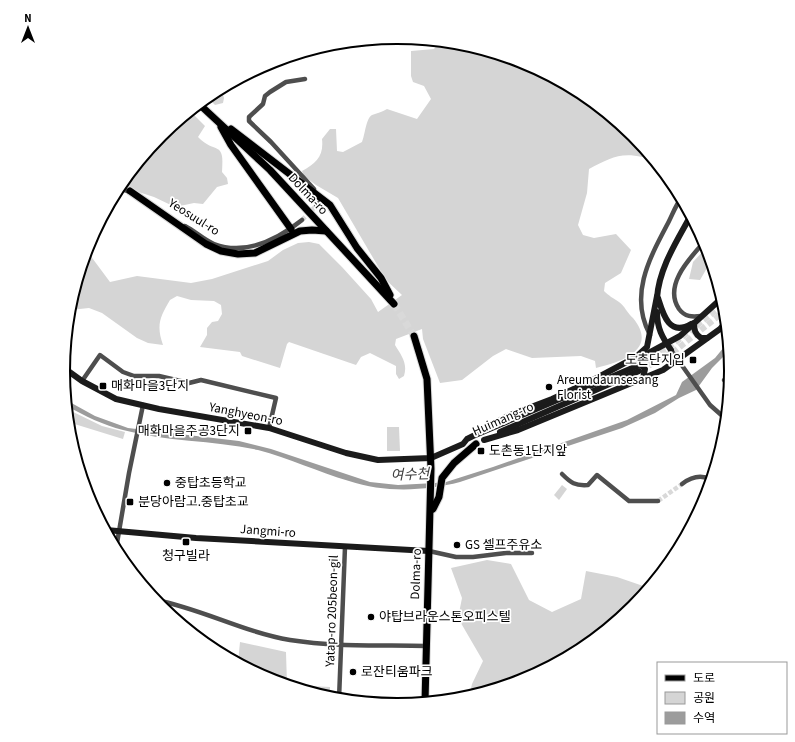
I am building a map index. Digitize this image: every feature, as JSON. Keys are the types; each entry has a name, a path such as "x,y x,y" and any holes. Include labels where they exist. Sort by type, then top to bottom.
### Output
{"main road":[{"name":"Dolma-ro","path":"204,108 270,170 394,304 380,278 357,248 330,205 322,200"},
{"path":"217,120 262,151 322,200"},
{"path":"217,120 231,145 291,229"},
{"path":"130,192 206,244 221,251 238,254 254,253 300,232 312,230 326,231"},
{"path":"473,436 510,415 552,399 627,364 647,347 660,280 668,258 688,221"},
{"path":"657,296 668,322 674,327 680,328 689,325 717,302"},
{"path":"657,296 658,326 662,337 671,350"},
{"path":"637,366 680,336 701,316"},
{"path":"694,323 697,335 700,338 707,338"},
{"path":"484,440 518,430 663,370 722,326"},
{"path":"414,336 427,379 431,458"},
{"path":"609,372 640,364 645,369 643,378"},
{"name":"Huimang-ro","path":"431,458 463,444 467,439 473,436 637,366"},
{"name":"Huimang-ro","path":"463,444 470,446 476,444 637,366"},
{"name":"Yanghyeon-ro","path":"70,372 82,381 116,399 270,428 346,454 378,460 431,458"},
{"path":"431,512 439,497 442,478 454,463 476,444"},
{"name":"Dolma-ro","path":"425,696 432,495 431,458"},
{"name":"Jangmi-ro","path":"112,531 345,547 429,551"}],"street":[{"path":"305,79 286,82 270,92 265,96 263,104 249,116 249,121 271,142 322,200 316,206"},
{"name":"Yeosuul-ro","path":"125,190 213,243 222,246 236,248 251,247 277,237 291,229 302,220"},
{"path":"650,336 642,315 641,294 644,275 648,262 678,204"},
{"path":"700,247 686,263 674,292 675,300 681,311 690,317 701,316"},
{"path":"671,350 710,405 722,415"},
{"path":"82,381 100,355 123,372 134,376 159,376 189,383 200,380 276,398 270,428"},
{"path":"118,540 143,405"},
{"path":"562,474 573,484 581,485 588,485 597,475 629,501 658,501"},
{"path":"682,484 689,479 699,476 707,477"},
{"name":"Yatap-ro 205beon-gil","path":"340,693 345,547"},
{"path":"429,551 456,557 473,557 506,553 532,553"},
{"path":"166,602 253,631 289,640 341,644 426,646"}],"green space":[{"path":"436,47 440,47 482,55 503,61 542,78 579,99 597,112 629,140 644,156 642,157 627,155 614,157 589,169 587,193 578,225 583,235 594,238 616,234 631,250 621,273 605,283 604,291 623,305 640,329 642,338 634,353 616,362 596,368 595,361 581,356 532,358 506,349 493,356 462,380 440,383 423,339 422,329 396,339 395,345 402,356 405,367 404,376 399,379 396,374 396,366 370,353 361,357 356,365 289,342 287,344 280,368 242,356 240,352 200,347 207,335 207,328 212,322 218,321 222,314 221,305 214,301 191,300 177,296 170,300 160,321 160,332 163,345 148,343 137,338 102,313 89,308 77,309 91,257 110,282 137,276 191,283 212,279 268,261 283,250 298,243 309,242 319,244 342,267 371,299 378,312 402,295 386,280 338,198 304,176 302,171 315,162 318,158 322,150 322,139 330,129 336,129 337,151 343,152 362,142 367,123 372,115 387,109 417,119 431,99 424,86 413,82 411,76 411,51 434,49"},
{"path":"223,95 223,103 215,105 212,102"},
{"path":"194,115 205,126 198,137 209,145 218,149 222,155 222,172 227,178 228,184 217,187 203,204 194,203 175,207 154,197 127,188 152,155 166,140"},
{"path":"702,252 708,268 700,280 689,279 693,262"},
{"path":"73,412 102,426 125,432 123,439 75,424"},
{"path":"387,427 399,427 400,451 387,451"},
{"path":"562,485 567,489 559,500 554,495"},
{"path":"487,560 511,564 529,600 552,612 581,599 586,571 617,577 644,586 613,617 579,643 561,654 503,681 471,690 483,661 458,618 462,598 451,568"},
{"path":"240,642 286,652 287,679 272,673 239,656"},
{"path":"310,686 330,687 330,691"}],"water":[{"path":"724,347 724,356 712,368 696,390 679,398 655,413 622,428 460,482 419,489 391,489 363,485 258,450 224,444 156,437 123,430 101,423 73,409 72,403 95,416 128,428 239,441 271,449 370,482 398,485 435,483 446,482 493,467 627,420 676,395 682,382 715,358"}],"tunnel":[{"path":"302,220 316,206"},
{"path":"394,304 414,336"},
{"path":"637,366 672,345 718,309"},
{"path":"641,370 676,350 720,315"},
{"path":"658,501 682,484"}],"place":[{"name":"도촌단지입","path":"693,360"},
{"name":"매화마을3단지","path":"103,386"},
{"name":"Areumdaunsesang Florist","path":"549,387"},
{"name":"매화마을주공3단지","path":"248,431"},
{"name":"도촌동1단지앞","path":"481,451"},
{"name":"중탑초등학교","path":"167,483"},
{"name":"분당아람고.중탑초교","path":"130,502"},
{"name":"청구빌라","path":"186,542"},
{"name":"GS 셀프주유소","path":"457,545"},
{"name":"야탑브라운스톤오피스텔","path":"371,617"},
{"name":"로잔티움파크","path":"353,672"}],"water label":[{"name":"여수천","path":"410,475"}]}
